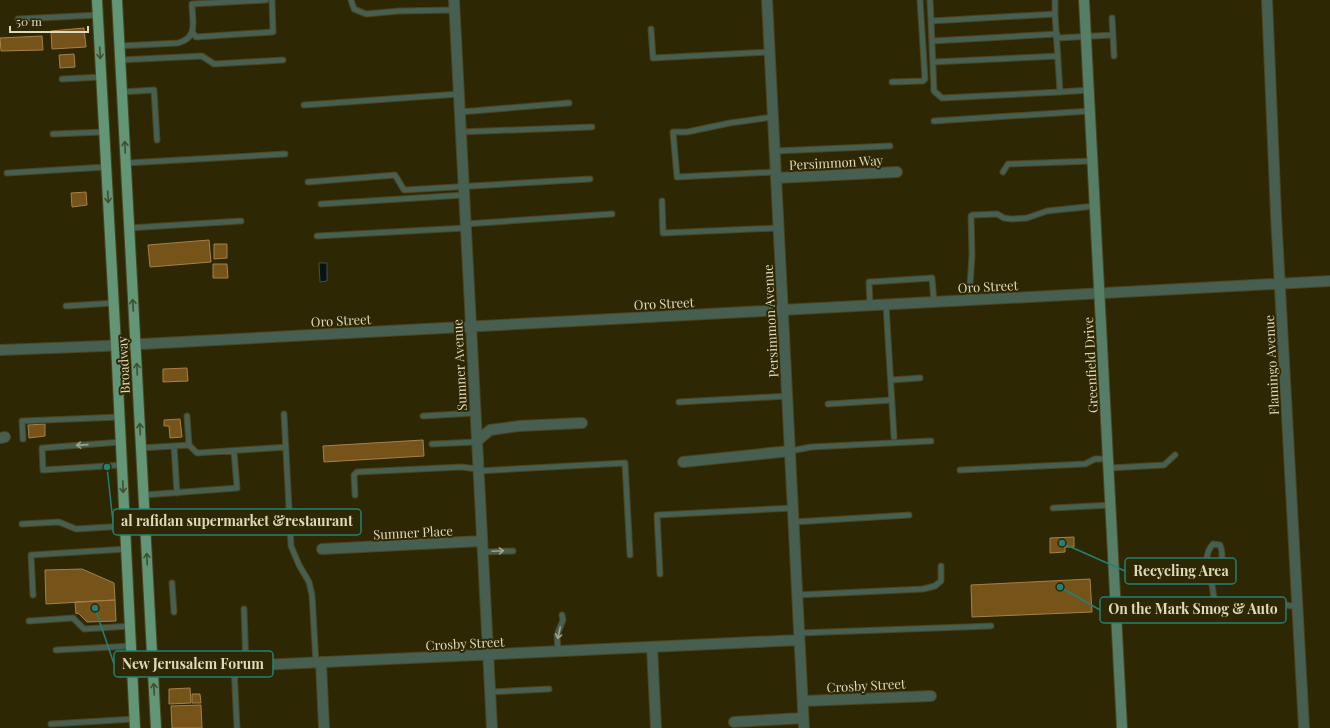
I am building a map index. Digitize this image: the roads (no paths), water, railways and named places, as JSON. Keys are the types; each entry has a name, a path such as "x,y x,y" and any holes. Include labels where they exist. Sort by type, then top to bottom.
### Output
{"main road":[{"name":"Broadway","path":"97,0 135,723"},
{"name":"Broadway","path":"117,0 156,728"},
{"name":"Greenfield Drive","path":"1084,0 1122,728"}],"street":[{"name":"Persimmon Avenue","path":"767,0 802,701"},
{"name":"Flamingo Avenue","path":"1267,0 1280,284 1304,728"},
{"name":"Sumner Avenue","path":"454,5 492,728"},
{"name":"Persimmon Way","path":"776,175 897,172"},
{"name":"Oro Street","path":"0,350 1330,281"},
{"path":"476,442 490,430 519,426 582,423"},
{"path":"683,462 790,451"},
{"name":"Sumner Place","path":"322,549 482,541"},
{"name":"Crosby Street","path":"132,671 558,652 799,637"},
{"path":"652,647 656,728"},
{"path":"318,663 324,728"},
{"name":"Crosby Street","path":"802,701 931,696"},
{"path":"734,722 804,723 802,701"}],"lane":[{"path":"120,46 185,42 193,33 192,4 266,0"},
{"path":"193,33 196,37 273,32 272,0"},
{"path":"351,0 354,9 366,14 454,5"},
{"path":"892,82 923,81 925,79 920,0"},
{"path":"930,0 934,91 942,98 1089,90"},
{"path":"1055,0 1060,92"},
{"path":"931,21 1055,14"},
{"path":"18,19 98,15"},
{"path":"1112,18 1114,56"},
{"path":"651,29 653,58 770,52"},
{"path":"932,40 1113,34"},
{"path":"120,60 202,56 214,64 283,60"},
{"path":"933,62 1058,56"},
{"path":"62,79 101,77"},
{"path":"122,92 154,90 157,140"},
{"path":"304,105 459,94"},
{"path":"460,112 569,103"},
{"path":"934,121 1090,112"},
{"path":"773,117 730,123 687,132 673,132 677,177 776,175"},
{"path":"460,132 592,127"},
{"path":"52,134 104,132"},
{"path":"775,151 890,146"},
{"path":"126,163 285,154"},
{"path":"1003,172 1008,164 1093,161"},
{"path":"7,173 106,167"},
{"path":"308,182 395,175 404,190 463,190"},
{"path":"321,204 590,179"},
{"path":"662,201 663,233 778,228"},
{"path":"969,300 972,255 971,216 997,214 1004,218 1027,218 1047,211 1095,206"},
{"path":"317,236 612,214"},
{"path":"129,228 241,221"},
{"path":"870,305 869,282 932,278 934,302"},
{"path":"66,306 114,303"},
{"path":"886,305 894,437"},
{"path":"891,380 920,378"},
{"path":"679,402 787,396"},
{"path":"828,404 892,400"},
{"path":"423,416 475,413"},
{"path":"284,414 291,546 299,565 309,582 312,595 318,663"},
{"path":"187,416 189,445 197,453 286,447"},
{"path":"23,439 22,421 120,417"},
{"path":"790,451 811,447 930,441"},
{"path":"121,442 42,448 43,470 122,465"},
{"path":"432,444 476,442"},
{"path":"141,448 189,445"},
{"path":"174,446 176,493"},
{"path":"144,495 237,488 234,451"},
{"path":"960,470 1085,464 1095,459 1109,463 1164,465 1175,456"},
{"path":"355,495 354,475 357,472 461,467 478,470 625,463 630,555"},
{"path":"1053,508 1111,505"},
{"path":"660,574 657,515 793,508"},
{"path":"794,522 908,516"},
{"path":"22,524 59,522 76,529 125,526"},
{"path":"1211,582 1220,564 1223,552 1220,545 1213,544 1208,549 1206,559 1214,598 1219,604 1226,607 1286,605 1297,607"},
{"path":"33,595 31,555 126,549"},
{"path":"482,552 513,551"},
{"path":"797,595 923,589 935,586 941,581 941,566"},
{"path":"172,583 174,612"},
{"path":"244,609 246,666"},
{"path":"558,652 558,635 563,620 562,615"},
{"path":"29,621 73,618 84,629 130,626"},
{"path":"799,637 991,626"},
{"path":"56,650 131,646"},
{"path":"234,667 237,728"},
{"path":"490,692 549,689"},
{"path":"51,724 135,723"}],"place":[{"name":"al rafidan supermarket &restaurant","path":"107,467"},
{"name":"Recycling Area","path":"1062,543"},
{"name":"On the Mark Smog & Auto","path":"1060,587"},
{"name":"New Jerusalem Forum","path":"95,608"}]}
